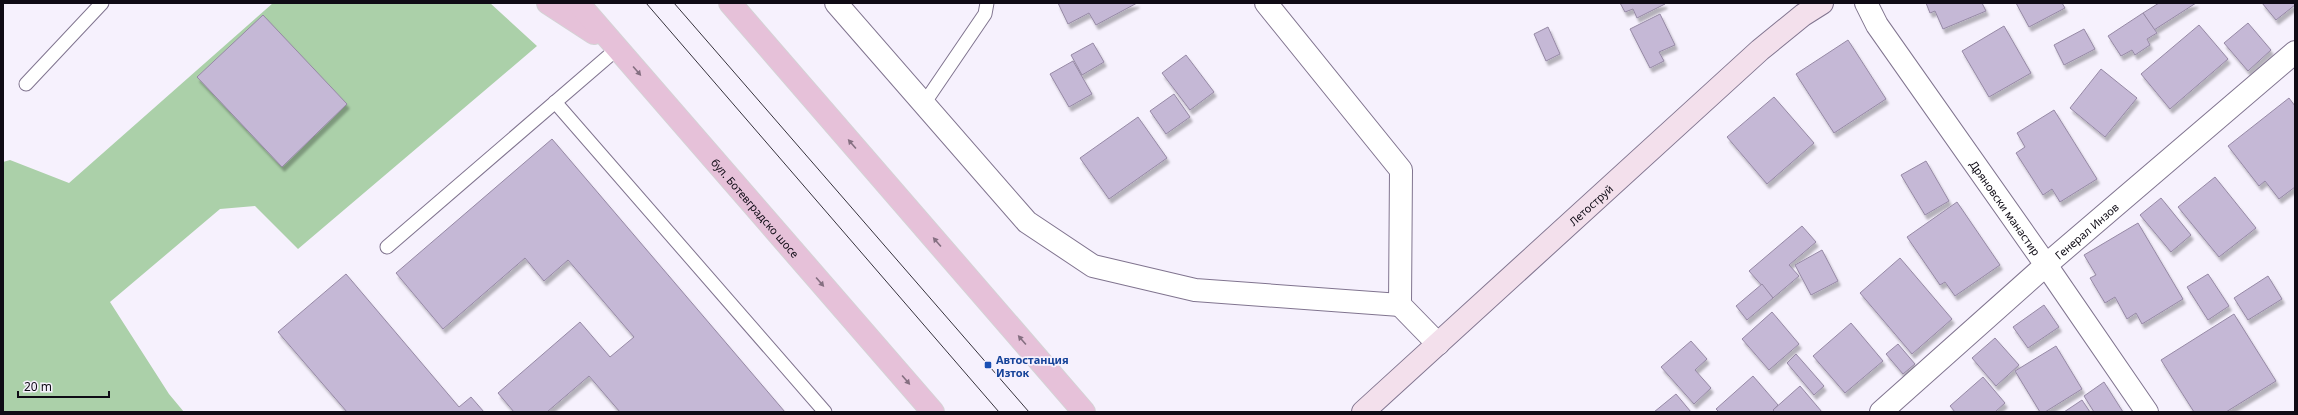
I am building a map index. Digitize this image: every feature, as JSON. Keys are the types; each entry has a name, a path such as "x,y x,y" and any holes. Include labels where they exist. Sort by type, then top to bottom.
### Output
{"main road":[{"path":"548,3 618,48"},
{"name":"бул. Ботевградско шосе","path":"578,3 934,412"},
{"path":"730,3 1084,412"},
{"path":"736,3 756,34"}],"street":[{"path":"836,3 923,105 1027,222 1093,266 1195,290 1400,305 1438,344"},
{"path":"1266,3 1401,170 1400,305"},
{"name":"Летоструй","path":"1363,412 1760,50 1803,15 1822,3"},
{"name":"Дряновски манастир","path":"1866,3 1877,25 2046,265 2147,412"},
{"name":"Генерал Инзов","path":"1881,412 2046,265 2295,52"}],"lane":[{"path":"26,84 102,3"},
{"path":"923,105 985,14 987,3"},
{"path":"387,247 618,48"},
{"path":"555,102 825,412"}],"green space":[{"path":"273,3 490,3 537,46 298,249 255,206 220,209 110,302 169,394 184,412 3,412 3,162 10,160 69,183"}],"building":[{"path":"1058,3 1137,3 1096,25 1089,13 1068,24"},
{"path":"1620,3 1665,4 1637,18 1633,9 1625,12"},
{"path":"1926,3 1982,3 1986,11 1943,29 1935,11 1930,13"},
{"path":"2016,3 2062,3 2065,8 2029,27"},
{"path":"2159,3 2196,3 2154,30 2143,13"},
{"path":"2262,3 2295,3 2295,5 2276,20"},
{"path":"2143,13 2157,33 2147,39 2150,45 2135,55 2132,50 2121,56 2108,36"},
{"path":"1660,14 1675,45 1659,52 1664,61 1650,68 1630,29"},
{"path":"263,15 347,104 282,167 197,77"},
{"path":"2248,23 2271,50 2248,71 2224,43"},
{"path":"2199,25 2228,59 2170,109 2141,74"},
{"path":"2004,26 2031,73 1989,97 1962,51"},
{"path":"1548,27 1560,54 1546,61 1534,34"},
{"path":"2084,29 2095,49 2064,65 2054,45"},
{"path":"1848,40 1886,99 1834,133 1796,74"},
{"path":"1093,43 1104,62 1082,75 1071,55"},
{"path":"1186,55 1214,92 1190,110 1162,73"},
{"path":"1073,61 1092,94 1069,107 1050,74"},
{"path":"2101,69 2137,98 2105,137 2070,108"},
{"path":"1174,94 1190,117 1166,134 1150,111"},
{"path":"1774,97 1814,143 1767,184 1727,137"},
{"path":"2289,98 2295,106 2295,187 2279,199 2265,181 2259,186 2228,146"},
{"path":"2054,110 2097,179 2060,202 2052,189 2043,195 2016,153 2025,147 2017,133"},
{"path":"1138,117 1167,158 1109,199 1080,158"},
{"path":"552,139 785,412 620,412 589,376 547,412 514,412 498,393 580,322 610,357 634,337 568,260 544,281 525,258 443,329 396,273"},
{"path":"1926,161 1949,201 1925,215 1901,175"},
{"path":"2215,177 2256,228 2219,257 2178,207"},
{"path":"2161,198 2191,235 2171,252 2140,215"},
{"path":"1957,202 2000,265 1955,296 1945,282 1940,285 1907,237"},
{"path":"2138,223 2183,299 2142,324 2136,313 2127,319 2115,297 2105,303 2090,278 2096,275 2084,255"},
{"path":"1802,226 1816,242 1789,265 1799,276 1773,298 1749,271"},
{"path":"1822,250 1838,281 1811,295 1795,265"},
{"path":"1900,258 1952,319 1912,354 1860,293"},
{"path":"346,274 459,407 471,397 484,412 347,412 278,332"},
{"path":"2208,274 2229,306 2208,320 2187,287"},
{"path":"2268,276 2282,299 2248,320 2234,298"},
{"path":"1762,284 1773,298 1747,320 1736,306"},
{"path":"2044,305 2059,327 2028,348 2013,327"},
{"path":"1772,312 1799,344 1769,370 1742,339"},
{"path":"2234,314 2276,381 2226,412 2194,412 2161,360"},
{"path":"1851,323 1883,361 1845,393 1813,356"},
{"path":"1995,338 2019,365 1996,386 1972,358"},
{"path":"1691,341 1707,359 1695,370 1711,388 1694,404 1661,367"},
{"path":"1898,344 1915,364 1903,374 1886,354"},
{"path":"2056,346 2082,389 2045,412 2040,412 2015,371"},
{"path":"1796,354 1824,386 1814,395 1787,363"},
{"path":"1753,376 1778,405 1773,410 1775,412 1719,412 1716,409"},
{"path":"1983,377 2005,403 1995,412 1955,412 1950,406"},
{"path":"2104,382 2123,412 2094,412 2084,396"},
{"path":"1800,386 1822,412 1775,412 1773,410"},
{"path":"1676,394 1691,412 1654,412"},
{"path":"2082,400 2090,412 2064,412"}],"tram line":[{"path":"646,3 999,412"},
{"path":"674,3 1029,412"}],"place":[{"name":"Автостанция Изток","path":"988,365"}]}
